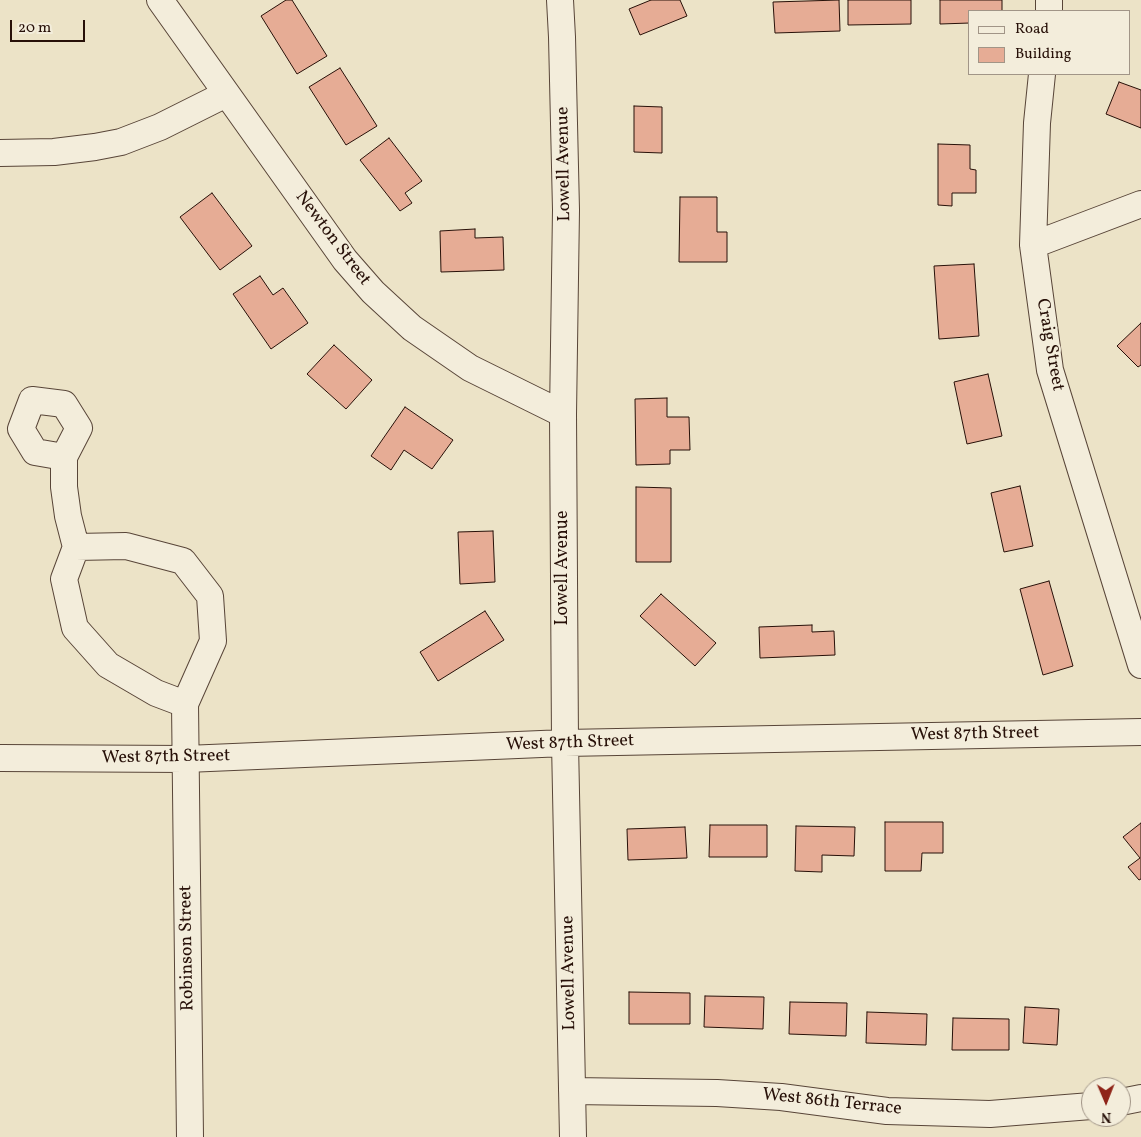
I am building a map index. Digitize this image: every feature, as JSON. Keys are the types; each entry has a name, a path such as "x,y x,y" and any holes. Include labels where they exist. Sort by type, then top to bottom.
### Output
{"street":[{"name":"Newton Street","path":"160,0 345,260 373,292 412,328 470,368 562,414"},
{"name":"Lowell Avenue","path":"560,0 566,210 562,414 565,743 573,1137"},
{"name":"Craig Street","path":"1042,75 1036,123 1034,245 1050,370 1141,665"},
{"path":"0,153 62,151 95,148 121,142 160,127 226,94"},
{"path":"1034,245 1141,204"},
{"path":"64,457 64,487 68,516 76,547 64,579 75,628 108,664 156,692 185,704 212,641 210,596 183,560 126,546 76,547"},
{"name":"Robinson Street","path":"185,704 190,1137"},
{"name":"West 87th Street","path":"0,758 186,759 565,743 1141,732"},
{"name":"West 86th Terrace","path":"572,1091 718,1093 781,1097 887,1111 990,1114 1081,1107"}],"building":[{"path":"286,0 292,0 327,56 297,74 261,16"},
{"path":"651,0 680,0 687,16 640,35 629,9"},
{"path":"839,0 840,31 775,33 773,2"},
{"path":"848,0 911,0 911,24 848,25"},
{"path":"940,0 1002,0 1002,10 968,10 968,23 940,24"},
{"path":"340,68 377,126 346,145 309,87"},
{"path":"1119,82 1141,90 1141,128 1106,114"},
{"path":"634,106 662,107 662,153 634,152"},
{"path":"389,138 422,181 405,193 412,203 400,211 360,160"},
{"path":"938,144 970,145 970,169 976,170 976,193 952,193 952,206 938,205"},
{"path":"212,193 252,246 220,270 180,217"},
{"path":"680,197 717,197 717,232 727,232 727,262 679,262"},
{"path":"475,229 475,238 503,237 504,270 441,272 440,231"},
{"path":"974,264 979,336 939,339 934,266"},
{"path":"260,276 273,295 283,288 308,323 271,349 233,294"},
{"path":"1141,323 1141,365 1138,367 1117,346"},
{"path":"334,345 372,380 346,409 307,374"},
{"path":"988,374 1002,436 967,444 954,382"},
{"path":"667,398 667,417 689,417 690,450 670,450 670,464 636,465 635,399"},
{"path":"405,407 453,440 432,469 404,450 391,470 371,456"},
{"path":"1020,486 1033,546 1004,552 991,493"},
{"path":"636,487 671,488 671,562 636,562"},
{"path":"493,531 495,582 460,584 458,532"},
{"path":"1049,581 1073,666 1043,675 1020,589"},
{"path":"661,594 716,643 695,666 640,616"},
{"path":"485,611 504,640 438,681 420,652"},
{"path":"812,625 812,632 834,631 835,655 760,658 759,627"},
{"path":"885,822 943,822 943,853 922,853 921,871 885,871"},
{"path":"1141,823 1141,879 1139,880 1128,867 1140,858 1123,837"},
{"path":"710,825 767,825 767,857 709,857"},
{"path":"796,826 855,827 854,856 822,855 822,872 795,871"},
{"path":"685,827 687,858 628,860 627,829"},
{"path":"629,992 690,993 690,1024 629,1024"},
{"path":"705,996 764,997 763,1029 704,1027"},
{"path":"790,1002 847,1003 846,1036 789,1034"},
{"path":"1025,1007 1059,1009 1057,1045 1023,1043"},
{"path":"867,1012 927,1014 926,1045 866,1043"},
{"path":"953,1018 1009,1019 1009,1050 952,1050"}]}
